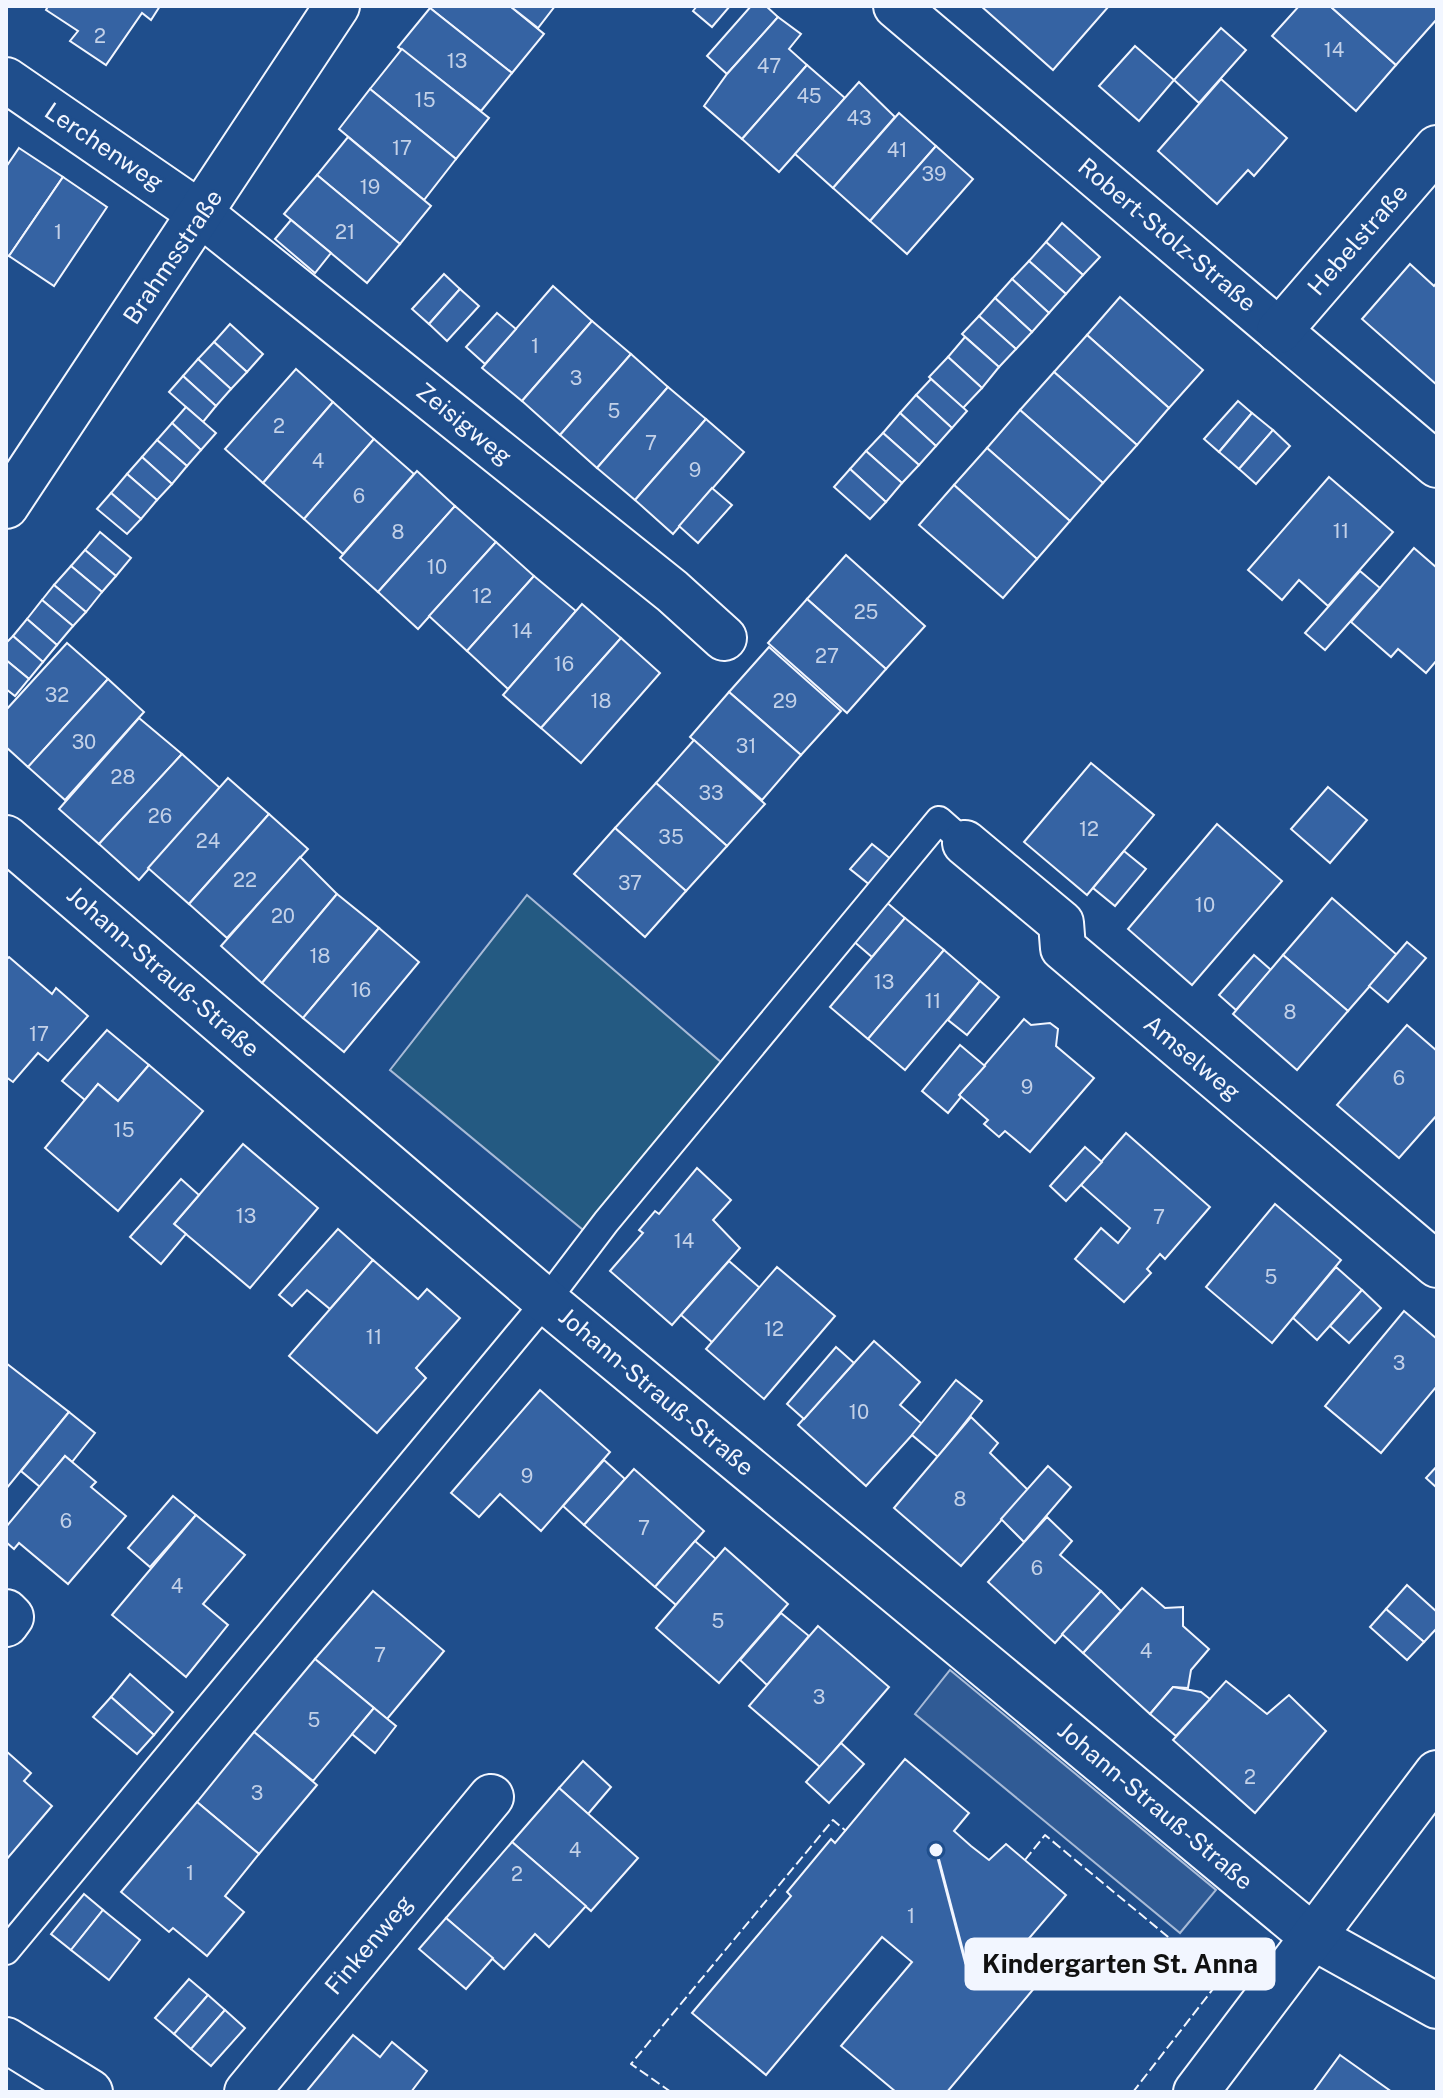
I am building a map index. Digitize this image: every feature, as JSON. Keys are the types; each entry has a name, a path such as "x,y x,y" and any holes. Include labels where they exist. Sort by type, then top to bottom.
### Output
{"street":[{"name":"Brahmsstraße","path":"6,506 337,6"},
{"name":"Robert-Stolz-Straße","path":"896,6 1437,465"},
{"name":"Lerchenweg","path":"6,80 201,214"},
{"name":"Hebelstraße","path":"1279,331 1437,148"},
{"name":"Zeisigweg","path":"201,214 672,591 724,638"},
{"name":"Johann-Strauß-Straße","path":"6,838 546,1301 1313,1937 1437,2006"},
{"name":"Amselweg","path":"965,843 1061,923 1063,948 1437,1265"},
{"path":"6,1612 11,1617 6,1624"},
{"path":"1196,2092 1437,1773"},
{"name":"Finkenweg","path":"247,2092 491,1797"},
{"path":"6,2040 90,2092"}],"lane":[{"path":"6,1951 546,1301 606,1222 939,820 965,843"}],"shaded area":[{"path":"527,895 722,1063 588,1234 390,1070"},
{"path":"950,1670 1216,1890 1180,1933 915,1714"}],"building":[{"path":"48,6 160,6 151,20 142,13 106,65 70,41 78,31 46,10"},
{"path":"431,6 510,6 544,34 512,73"},
{"path":"510,6 555,6 538,28"},
{"path":"697,6 730,6 712,27 693,11"},
{"path":"751,6 766,6 778,17 727,74 707,56"},
{"path":"981,6 1109,6 1053,70"},
{"path":"1299,6 1330,6 1396,65 1356,111 1272,36"},
{"path":"1330,6 1437,6 1437,19 1396,65"},
{"path":"430,8 512,73 481,111 398,47"},
{"path":"778,17 801,34 789,49 807,65 742,139 704,106 727,74"},
{"path":"1221,28 1246,50 1199,103 1174,80"},
{"path":"1135,46 1174,80 1139,121 1099,86"},
{"path":"402,49 489,118 456,159 370,89"},
{"path":"807,65 845,98 779,172 742,139"},
{"path":"1221,79 1287,138 1254,176 1248,170 1217,204 1158,151"},
{"path":"859,82 895,117 833,188 795,154"},
{"path":"370,89 456,159 424,200 339,129"},
{"path":"899,113 936,146 870,221 833,188"},
{"path":"348,137 431,206 400,244 317,175"},
{"path":"936,146 973,179 907,254 870,221"},
{"path":"19,148 63,177 9,256 6,254 6,167"},
{"path":"317,175 400,244 367,283 284,214"},
{"path":"63,177 107,207 54,286 9,256"},
{"path":"291,220 331,253 315,273 275,239"},
{"path":"1062,223 1100,257 1083,275 1046,242"},
{"path":"1046,242 1083,275 1066,294 1029,261"},
{"path":"1029,261 1066,294 1049,313 1012,279"},
{"path":"1410,264 1434,286 1437,282 1437,385 1362,319"},
{"path":"444,274 460,289 429,324 412,309"},
{"path":"1012,279 1049,313 1032,332 995,298"},
{"path":"553,286 592,321 522,401 482,368"},
{"path":"460,289 479,306 447,341 429,324"},
{"path":"1120,297 1203,370 1169,408 1087,335"},
{"path":"995,298 1032,332 1016,349 979,316"},
{"path":"497,313 516,329 485,364 466,347"},
{"path":"979,316 1016,349 999,367 962,334"},
{"path":"592,321 631,354 560,435 522,401"},
{"path":"230,324 263,354 247,372 214,342"},
{"path":"1087,335 1169,408 1137,445 1054,372"},
{"path":"965,337 999,367 982,388 948,357"},
{"path":"214,342 247,372 231,389 198,359"},
{"path":"631,354 668,387 597,468 560,435"},
{"path":"948,357 982,388 963,408 929,377"},
{"path":"198,359 231,389 216,406 183,376"},
{"path":"296,369 333,402 263,483 225,449"},
{"path":"1054,372 1137,445 1103,483 1020,410"},
{"path":"183,376 216,406 203,422 169,392"},
{"path":"931,379 967,411 952,428 916,395"},
{"path":"668,387 706,419 635,500 597,468"},
{"path":"916,395 952,428 936,446 900,413"},
{"path":"1238,401 1252,413 1219,452 1204,439"},
{"path":"333,402 374,439 304,519 263,483"},
{"path":"186,407 216,433 201,450 172,423"},
{"path":"1020,410 1103,483 1070,521 987,448"},
{"path":"900,413 936,446 919,465 883,433"},
{"path":"1252,413 1273,430 1239,469 1219,452"},
{"path":"706,419 744,452 673,534 635,500"},
{"path":"172,423 201,450 187,466 157,440"},
{"path":"1273,430 1290,446 1256,484 1239,469"},
{"path":"883,433 919,465 902,483 866,451"},
{"path":"374,439 414,474 343,554 304,519"},
{"path":"157,440 187,466 172,484 142,457"},
{"path":"987,448 1070,521 1037,559 954,485"},
{"path":"866,451 902,483 886,502 850,469"},
{"path":"142,457 172,484 157,500 127,474"},
{"path":"850,469 886,502 870,519 834,487"},
{"path":"417,471 455,506 378,592 340,558"},
{"path":"127,474 157,500 141,519 111,493"},
{"path":"1329,477 1393,532 1328,606 1299,580 1282,600 1248,570"},
{"path":"954,485 1037,559 1003,598 919,525"},
{"path":"712,488 732,505 698,543 679,526"},
{"path":"111,493 141,519 127,534 97,509"},
{"path":"455,506 496,542 418,629 378,592"},
{"path":"100,532 131,558 116,576 85,550"},
{"path":"496,542 534,576 467,651 429,616"},
{"path":"1414,548 1437,568 1437,660 1426,673 1398,649 1391,657 1351,622"},
{"path":"85,550 116,576 102,592 71,566"},
{"path":"846,555 925,626 886,669 807,599"},
{"path":"71,566 102,592 86,612 54,585"},
{"path":"1360,571 1380,588 1325,650 1305,633"},
{"path":"534,576 576,611 508,689 467,651"},
{"path":"54,585 86,612 73,626 42,600"},
{"path":"807,599 886,669 847,713 768,643"},
{"path":"42,600 73,626 57,645 27,619"},
{"path":"582,604 621,638 541,728 503,695"},
{"path":"27,619 57,645 43,662 13,636"},
{"path":"13,636 43,662 29,679 6,660 6,643"},
{"path":"621,638 660,673 581,763 541,728"},
{"path":"67,643 108,679 28,767 6,747 6,710"},
{"path":"769,647 841,711 801,755 729,692"},
{"path":"6,660 29,679 15,696 6,689"},
{"path":"108,679 144,712 65,800 28,767"},
{"path":"729,692 801,755 762,800 690,737"},
{"path":"139,718 182,754 99,844 59,809"},
{"path":"694,740 765,804 727,846 656,783"},
{"path":"182,754 220,788 139,880 99,844"},
{"path":"1091,763 1154,815 1087,895 1024,842"},
{"path":"228,778 269,814 189,904 148,868"},
{"path":"656,783 727,846 686,891 615,828"},
{"path":"1328,787 1367,820 1330,863 1291,829"},
{"path":"269,814 308,849 227,938 189,904"},
{"path":"1217,824 1282,881 1192,985 1128,929"},
{"path":"615,828 686,891 645,937 574,874"},
{"path":"872,844 897,864 875,889 850,869"},
{"path":"1124,851 1146,869 1115,906 1093,888"},
{"path":"300,857 337,894 262,983 221,946"},
{"path":"337,894 379,928 303,1018 262,983"},
{"path":"1332,898 1397,955 1348,1011 1283,955"},
{"path":"885,901 905,918 872,957 852,940"},
{"path":"905,918 944,950 868,1039 830,1007"},
{"path":"379,928 419,962 344,1052 303,1018"},
{"path":"1407,942 1426,958 1388,1002 1369,986"},
{"path":"944,950 980,981 905,1070 868,1039"},
{"path":"1254,955 1271,970 1236,1010 1219,995"},
{"path":"1283,955 1348,1011 1297,1070 1233,1014"},
{"path":"9,957 52,994 56,988 88,1016 48,1061 38,1053 13,1082 6,1077 6,960"},
{"path":"980,981 999,997 967,1035 948,1020"},
{"path":"1024,1019 1031,1025 1050,1023 1058,1029 1056,1046 1094,1078 1030,1152 1005,1131 999,1137 984,1124 988,1120 959,1095"},
{"path":"1407,1025 1437,1051 1437,1115 1399,1158 1337,1105"},
{"path":"107,1030 149,1065 118,1101 98,1084 85,1100 62,1081"},
{"path":"960,1045 985,1066 959,1095 961,1097 948,1113 922,1091"},
{"path":"149,1065 203,1111 118,1211 45,1148 98,1084 118,1101"},
{"path":"1126,1133 1210,1207 1165,1259 1160,1254 1147,1269 1151,1273 1124,1302 1075,1259 1101,1228 1118,1243 1130,1228 1081,1185"},
{"path":"243,1144 318,1208 250,1288 174,1224"},
{"path":"1085,1147 1102,1162 1066,1201 1050,1186"},
{"path":"697,1168 731,1200 713,1220 740,1248 672,1325 610,1271 643,1233 639,1230 655,1211 659,1214"},
{"path":"181,1179 199,1195 174,1224 186,1234 161,1264 130,1237"},
{"path":"1275,1204 1341,1260 1272,1343 1206,1287"},
{"path":"338,1229 373,1260 330,1309 307,1290 292,1306 279,1295"},
{"path":"373,1260 418,1299 427,1289 460,1318 416,1368 426,1378 377,1433 289,1356"},
{"path":"729,1261 760,1288 713,1343 681,1315"},
{"path":"777,1267 835,1316 764,1399 706,1349"},
{"path":"1336,1267 1362,1290 1317,1340 1293,1318"},
{"path":"1362,1290 1381,1308 1349,1343 1330,1326"},
{"path":"1404,1311 1437,1339 1437,1386 1381,1453 1325,1406"},
{"path":"874,1341 920,1382 900,1405 922,1424 866,1486 798,1425"},
{"path":"836,1347 854,1363 804,1419 787,1404"},
{"path":"6,1363 69,1412 6,1489"},
{"path":"956,1380 982,1401 938,1457 912,1435"},
{"path":"540,1390 610,1452 541,1531 500,1494 479,1517 451,1493"},
{"path":"69,1412 95,1433 72,1462 65,1456 40,1487 21,1471"},
{"path":"971,1417 998,1443 990,1453 1028,1490 961,1566 894,1508"},
{"path":"65,1456 96,1482 91,1487 126,1516 68,1584 19,1543 14,1549 6,1542 6,1527"},
{"path":"604,1460 625,1479 584,1525 563,1506"},
{"path":"1048,1466 1071,1487 1024,1542 1001,1519"},
{"path":"1437,1466 1437,1488 1426,1478"},
{"path":"634,1469 704,1531 655,1587 584,1525"},
{"path":"173,1496 196,1515 150,1567 128,1548"},
{"path":"196,1515 245,1555 203,1604 228,1625 186,1677 112,1615"},
{"path":"1047,1517 1072,1541 1060,1555 1101,1591 1055,1643 988,1582"},
{"path":"695,1541 716,1559 676,1605 655,1587"},
{"path":"725,1548 788,1604 719,1683 656,1628"},
{"path":"1407,1585 1437,1612 1437,1628 1424,1642 1386,1609"},
{"path":"1142,1588 1165,1608 1183,1607 1183,1626 1209,1649 1191,1670 1188,1688 1173,1687 1150,1714 1083,1653"},
{"path":"373,1591 444,1651 387,1719 315,1659"},
{"path":"1101,1591 1121,1611 1083,1653 1062,1634"},
{"path":"1386,1609 1424,1642 1407,1660 1370,1627"},
{"path":"781,1613 809,1636 767,1685 740,1660"},
{"path":"818,1626 889,1687 820,1767 749,1706"},
{"path":"315,1659 374,1708 313,1781 254,1732"},
{"path":"130,1674 173,1712 154,1735 111,1697"},
{"path":"1226,1681 1267,1714 1289,1695 1326,1731 1255,1813 1173,1740"},
{"path":"1173,1687 1201,1692 1210,1699 1176,1736 1150,1714"},
{"path":"111,1697 154,1735 137,1754 93,1717"},
{"path":"374,1708 396,1726 375,1753 352,1734"},
{"path":"254,1732 317,1785 259,1854 197,1802"},
{"path":"841,1743 864,1764 829,1803 806,1782"},
{"path":"6,1751 31,1773 24,1781 52,1806 6,1860"},
{"path":"905,1759 969,1813 954,1831 971,1846 989,1860 1006,1844 1066,1895 1019,1950 1047,1973 947,2092 896,2092 841,2046 912,1962 882,1937 766,2075 692,2013 791,1896 787,1892 831,1839 835,1843"},
{"path":"583,1761 611,1787 588,1814 559,1788"},
{"path":"559,1788 638,1858 591,1911 512,1842"},
{"path":"197,1802 259,1854 225,1896 244,1912 207,1956 173,1928 169,1932 121,1892"},
{"path":"512,1842 586,1906 549,1947 535,1934 504,1969 446,1918"},
{"path":"84,1894 103,1910 71,1950 51,1934"},
{"path":"103,1910 140,1940 109,1980 71,1950"},
{"path":"446,1918 493,1958 466,1989 419,1949"},
{"path":"189,1979 208,1995 174,2034 155,2018"},
{"path":"208,1995 225,2010 191,2049 174,2034"},
{"path":"225,2010 245,2028 211,2066 191,2049"},
{"path":"353,2035 380,2057 392,2042 427,2071 411,2092 306,2092"},
{"path":"1340,2055 1392,2092 1313,2092"}],"fence":[{"path":"671,2092 631,2064 833,1820 846,1831"},
{"path":"1025,1860 1045,1835 1220,1980 1133,2092"}],"place":[{"name":"Kindergarten St. Anna","path":"936,1850"}]}
